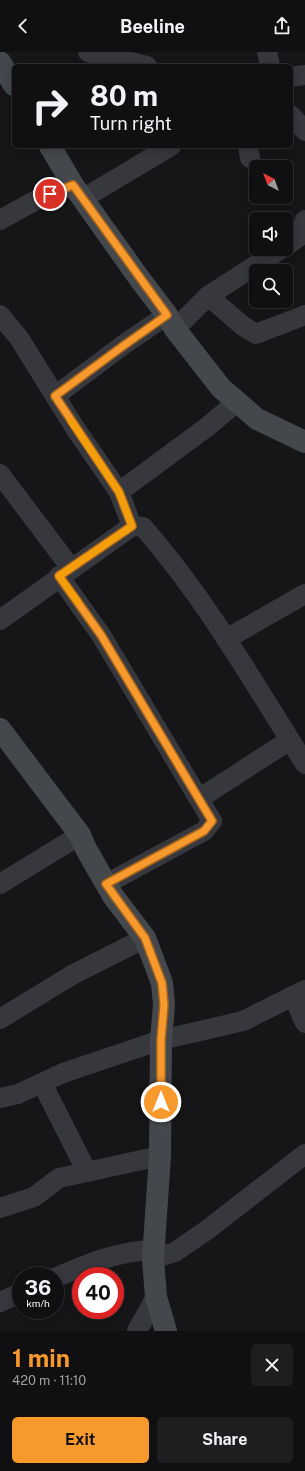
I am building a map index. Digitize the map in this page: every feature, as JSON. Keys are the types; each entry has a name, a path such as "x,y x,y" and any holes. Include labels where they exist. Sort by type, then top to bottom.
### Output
{"street":[{"path":"88,52 139,64"},
{"path":"267,52 270,64"},
{"path":"0,62 12,82"},
{"path":"293,77 305,75"},
{"path":"293,117 305,131"},
{"path":"51,148 78,192 171,322 222,388 257,419 305,442"},
{"path":"0,220 38,198 78,192 166,148"},
{"path":"55,396 123,346 171,322 270,256"},
{"path":"208,296 243,326 256,334 305,315"},
{"path":"0,315 19,338 55,396 119,492 132,526"},
{"path":"119,492 207,427 237,402"},
{"path":"0,474 65,572 101,635 200,798 212,821 204,831 106,884"},
{"path":"0,620 65,572 132,526 143,527 166,553 226,639 305,764"},
{"path":"226,639 305,594"},
{"path":"0,729 80,835 86,849 106,884 145,938 162,983 164,1005 161,1040 160,1156 153,1254 156,1296 166,1331"},
{"path":"200,798 290,740"},
{"path":"0,884 80,835"},
{"path":"0,1018 72,975 145,938"},
{"path":"0,1098 18,1094 63,1073 161,1040 243,1021 299,993 305,1023"},
{"path":"42,1083 87,1172"},
{"path":"64,1274 84,1266 131,1251 153,1254 175,1252 305,1154"},
{"path":"0,1208 34,1197 59,1178 160,1156"},
{"path":"138,1331 156,1296"},
{"path":"0,1302 12,1297"}],"slow traffic":[{"path":"71,421 119,492 132,526 59,576 78,602"}],"route":[{"path":"50,194 73,185 84,198 97,219 122,251 139,278 167,315 55,396 119,492 132,526 59,576 101,635 200,798 212,821 204,831 142,863 106,884 113,896 145,938 162,983 164,1005 161,1040 161,1102"}]}
